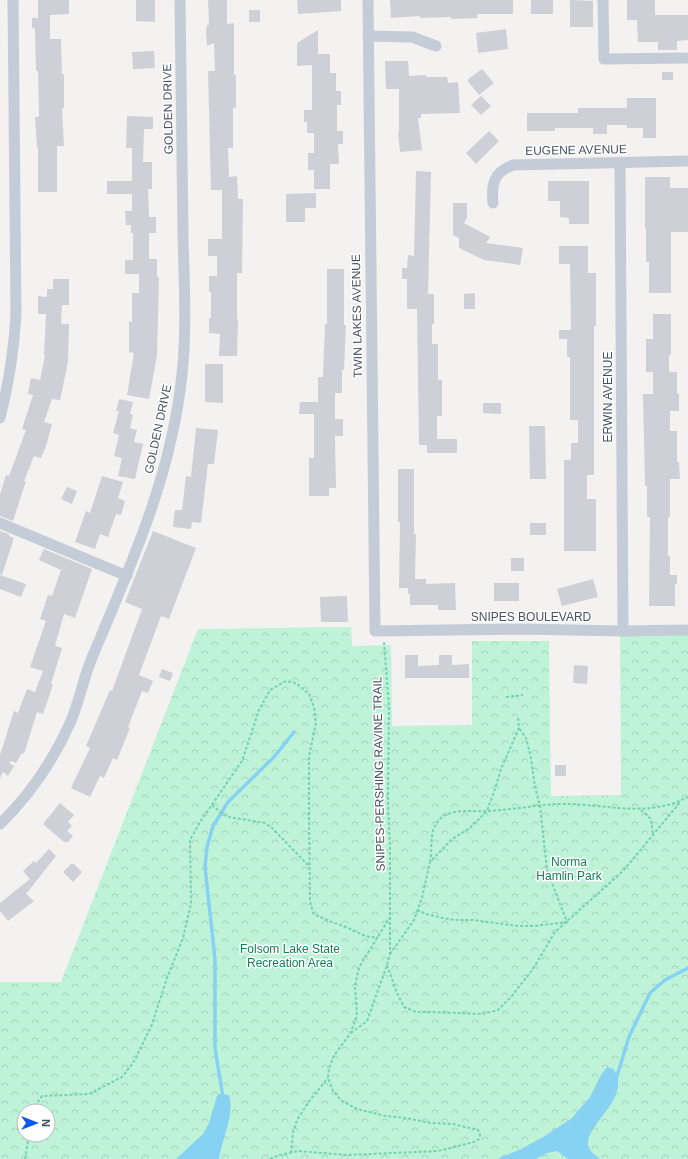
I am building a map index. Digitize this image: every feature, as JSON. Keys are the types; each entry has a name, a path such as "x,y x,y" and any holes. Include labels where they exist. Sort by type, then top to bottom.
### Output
{"street":[{"path":"0,418 11,368 16,314 13,0"},
{"name":"GOLDEN DRIVE","path":"0,824 26,795 54,753 71,720 92,658 127,576 152,510 162,477 174,424 182,373 184,316 180,0"},
{"name":"TWIN LAKES AVENUE","path":"368,0 379,631"},
{"path":"604,0 604,59 688,58"},
{"path":"368,36 412,37 436,46"},
{"name":"EUGENE AVENUE","path":"493,203 492,194 495,180 499,173 505,168 513,165 688,160"},
{"name":"ERWIN AVENUE","path":"620,162 623,631"},
{"path":"0,523 127,576"},
{"name":"SNIPES BOULEVARD","path":"379,631 519,629 623,631 688,630"}],"path":[{"name":"SNIPES-PERSHING RAVINE TRAIL","path":"328,1078 329,1068 334,1054 350,1034 368,1021 388,965 390,955 388,800 389,708 379,631"},
{"path":"37,1103 42,1096 88,1094 122,1078 133,1063 151,1027 167,978 183,938 191,904 190,840 200,822 242,761 259,710 270,690 286,681 296,683 309,694 314,707 316,723 310,756 308,818 310,901 313,913 327,921 358,933 373,938 378,937"},
{"path":"506,697 522,695"},
{"path":"430,862 452,840 470,828 487,811 501,769 519,728 518,717"},
{"path":"519,728 526,738 531,758 535,786 540,806 547,870 567,922"},
{"path":"390,955 414,920 424,890 432,852 432,830 446,814 454,812 487,811 559,804 641,810 664,806 681,801 688,797"},
{"path":"388,965 397,993 404,1007 416,1012 482,1014 498,1010 511,997 533,968 555,932 623,871 681,801"},
{"path":"212,805 224,815 229,817 265,823 271,827 310,867"},
{"path":"641,810 651,819 653,836"},
{"path":"417,910 426,914 455,920 473,920 518,926 535,926 567,922"},
{"name":"SNIPES-PERSHING RAVINE TRAIL","path":"350,1034 357,1016 355,987 358,971 390,918"},
{"path":"270,1159 280,1155 291,1153 298,1151 347,1155 438,1151 474,1142 479,1139 480,1135 478,1130 453,1124 431,1123 357,1110 342,1101 333,1091 328,1078 310,1100 297,1120 293,1133 291,1153"},
{"path":"25,1159 28,1143"}],"green space":[{"name":"Folsom Lake State Recreation Area","path":"351,627 352,646 391,645 392,726 472,725 472,641 549,641 551,796 621,795 620,635 688,634 688,1159 0,1159 0,982 61,982 198,629"}],"water":[{"path":"607,1067 613,1069 617,1076 618,1089 614,1099 591,1133 588,1141 589,1148 600,1159 568,1159 557,1151 547,1153 536,1159 497,1159 521,1149 571,1119 590,1097 601,1075"},
{"path":"219,1094 229,1095 230,1111 219,1159 176,1159 203,1134 209,1123 217,1096"}],"building":[{"path":"38,0 69,0 69,14 50,15 50,39 61,39 62,74 64,74 64,108 62,108 64,146 57,146 57,192 38,192 38,147 35,117 39,117 38,71 36,71 35,28 32,28 32,18 38,18"},
{"path":"136,0 155,0 155,22 136,21"},
{"path":"208,0 227,0 227,24 234,23 234,75 236,75 236,108 233,108 233,148 228,148 229,177 237,176 238,199 243,199 242,273 237,273 237,356 219,356 220,334 209,333 209,318 211,318 211,292 209,292 209,276 217,276 217,256 208,256 208,239 222,239 222,190 211,190 208,71 215,71 214,43 207,46 206,32 207,25 209,25"},
{"path":"297,0 341,0 341,11 298,14"},
{"path":"390,0 513,0 513,14 477,14 478,18 451,19 451,17 420,18 420,16 391,18"},
{"path":"531,0 553,0 553,14 531,14"},
{"path":"570,0 593,1 593,27 570,27"},
{"path":"627,0 655,0 655,15 688,15 688,40 677,41 677,50 658,50 658,42 638,42 637,20 627,20"},
{"path":"249,10 260,10 260,22 249,22"},
{"path":"506,29 508,49 478,53 476,33"},
{"path":"318,30 318,54 330,54 330,73 336,73 336,91 341,91 341,105 337,105 337,131 343,131 343,144 338,144 339,164 330,164 330,189 314,189 314,170 308,170 308,153 314,153 314,133 307,133 307,122 304,122 304,110 312,110 312,65 297,66 297,43"},
{"path":"154,51 155,68 133,69 132,52"},
{"path":"385,61 408,61 409,76 426,75 426,77 447,77 448,83 458,82 460,113 421,114 421,118 418,118 422,150 400,152 398,133 399,89 386,89"},
{"path":"482,69 494,83 479,95 467,80"},
{"path":"662,72 673,72 673,80 662,80"},
{"path":"481,96 491,106 481,115 471,105"},
{"path":"627,98 656,98 656,138 643,138 643,128 627,128 627,125 607,125 607,134 593,134 593,128 555,128 555,131 527,131 527,113 578,113 578,108 627,108"},
{"path":"127,116 153,117 153,129 144,129 143,162 152,162 152,189 148,189 149,217 156,217 156,233 149,233 149,259 157,259 157,277 159,277 157,355 149,399 127,395 134,353 129,352 129,321 132,322 132,293 139,293 139,274 125,274 125,260 133,260 133,233 131,233 131,225 126,225 125,211 132,211 132,194 107,194 107,181 132,181 132,148 126,148"},
{"path":"489,131 499,141 476,164 466,153"},
{"path":"416,171 431,172 428,294 434,294 432,344 438,344 438,380 442,380 442,416 437,416 437,439 457,439 457,453 427,453 427,445 419,445 417,309 407,309 407,279 402,279 402,268 407,268 408,255 414,256"},
{"path":"645,177 670,177 670,188 688,188 688,232 671,232 671,293 649,293 649,262 646,262"},
{"path":"548,181 589,181 589,224 569,224 569,218 560,217 560,201 548,201"},
{"path":"316,193 316,208 305,208 305,222 286,222 286,194"},
{"path":"453,203 467,203 467,217 464,223 490,237 486,243 523,248 520,265 484,260 459,248 459,238 453,235"},
{"path":"559,246 588,246 588,273 596,273 596,326 594,326 594,475 587,475 587,499 596,499 596,551 564,551 564,460 571,460 571,443 578,443 578,420 570,420 570,357 567,357 567,339 559,339 559,330 571,330 570,264 559,264"},
{"path":"327,269 344,269 344,325 346,325 344,370 342,370 342,393 335,393 335,419 343,419 343,436 335,436 336,488 329,488 329,496 309,496 309,458 314,458 314,414 299,414 300,402 318,402 318,377 323,377 325,324 327,324"},
{"path":"53,279 69,279 69,305 62,305 61,324 69,324 68,362 60,400 52,399 44,422 52,424 46,446 41,458 34,456 24,481 26,481 13,521 0,516 0,495 6,475 9,476 26,430 22,429 33,395 28,394 31,378 40,380 45,355 46,314 38,314 38,296 47,297 47,289 53,289"},
{"path":"475,293 475,309 464,309 464,294"},
{"path":"653,314 671,314 671,355 669,355 669,372 677,372 677,394 679,394 679,411 670,411 670,431 677,431 677,462 679,462 680,479 670,479 670,517 668,517 668,556 670,556 670,575 677,575 677,584 675,584 675,606 649,606 650,517 647,517 647,486 645,486 643,394 653,394 653,372 646,372 646,339 653,339"},
{"path":"205,364 223,364 223,403 205,402"},
{"path":"119,399 133,402 130,414 133,415 130,428 137,430 134,442 143,444 135,479 118,476 122,458 114,456 119,435 113,433 119,411 116,411"},
{"path":"483,403 501,403 501,414 483,413"},
{"path":"529,426 545,426 546,479 530,479"},
{"path":"196,428 218,430 214,464 208,464 201,523 192,522 191,529 173,527 175,510 182,510 186,476 191,477"},
{"path":"398,469 414,469 414,534 416,534 415,579 426,579 426,584 455,583 456,610 438,610 438,605 410,605 410,594 408,594 408,588 399,588 400,522 398,522"},
{"path":"102,476 123,482 118,498 125,501 121,515 116,514 108,537 100,534 95,549 75,542 86,511 90,513"},
{"path":"67,487 77,491 72,504 61,499"},
{"path":"530,523 546,523 546,535 530,535"},
{"path":"0,531 9,534 9,536 14,538 2,575 0,574"},
{"path":"153,531 196,548 169,619 161,616 139,675 153,681 148,693 142,691 128,727 130,728 117,760 113,758 104,778 100,776 90,797 71,788 90,748 86,746 110,690 112,691 142,609 125,602"},
{"path":"44,549 92,569 75,618 64,614 55,646 62,648 51,684 53,685 43,714 37,712 24,754 22,753 16,763 11,761 9,763 14,766 8,776 3,772 0,778 0,755 14,711 18,713 27,689 35,692 43,671 30,667 46,621 40,619 48,595 52,596 61,570 39,560"},
{"path":"511,558 524,558 524,571 511,571"},
{"path":"0,575 26,584 21,597 0,589"},
{"path":"593,579 598,597 562,606 557,589"},
{"path":"494,583 519,583 519,601 494,601"},
{"path":"347,596 348,622 321,622 320,597"},
{"path":"405,655 418,655 418,666 439,665 439,655 452,655 452,665 469,664 469,678 405,678"},
{"path":"574,665 588,666 587,684 573,683"},
{"path":"162,669 173,673 170,681 159,677"},
{"path":"555,765 566,765 566,776 555,776"},
{"path":"60,803 74,815 68,822 72,826 67,831 73,836 68,842 64,842 43,824"},
{"path":"49,849 56,856 26,894 34,901 8,921 0,911 0,903 30,879 23,871 34,861 36,863"},
{"path":"71,864 74,864 82,872 73,882 63,872"}],"waterway":[{"path":"223,1098 215,1048 215,959 205,867 207,847 213,826 228,802 274,757 294,732"},
{"path":"616,1079 629,1037 650,993 665,980 688,968"}],"park label":[{"name":"Norma Hamlin Park","path":"569,869"}]}
